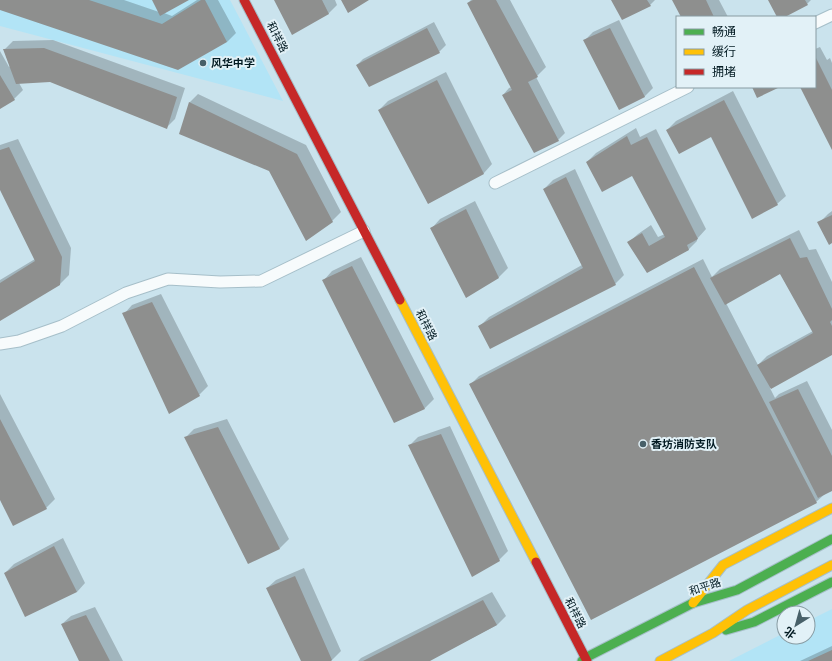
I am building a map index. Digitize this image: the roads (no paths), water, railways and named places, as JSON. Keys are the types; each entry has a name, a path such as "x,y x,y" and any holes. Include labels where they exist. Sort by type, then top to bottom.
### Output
{"main road":[{"name":"和祥路","path":"244,0 585,660"},
{"path":"693,603 723,565 832,508"},
{"name":"和平路","path":"571,661 585,660 693,603 737,590 832,539"},
{"path":"660,661 713,633 747,610 832,565"},
{"path":"713,633 754,622 832,582"},
{"path":"693,603 724,584"},
{"path":"713,633 751,632"}],"street":[{"path":"816,23 832,15"},
{"path":"495,183 686,88"},
{"path":"0,344 19,341 62,326 126,293 168,279 220,282 261,282 364,231"}],"place":[{"name":"风华中学","path":"203,63"},
{"name":"香坊消防支队","path":"643,444"}]}
